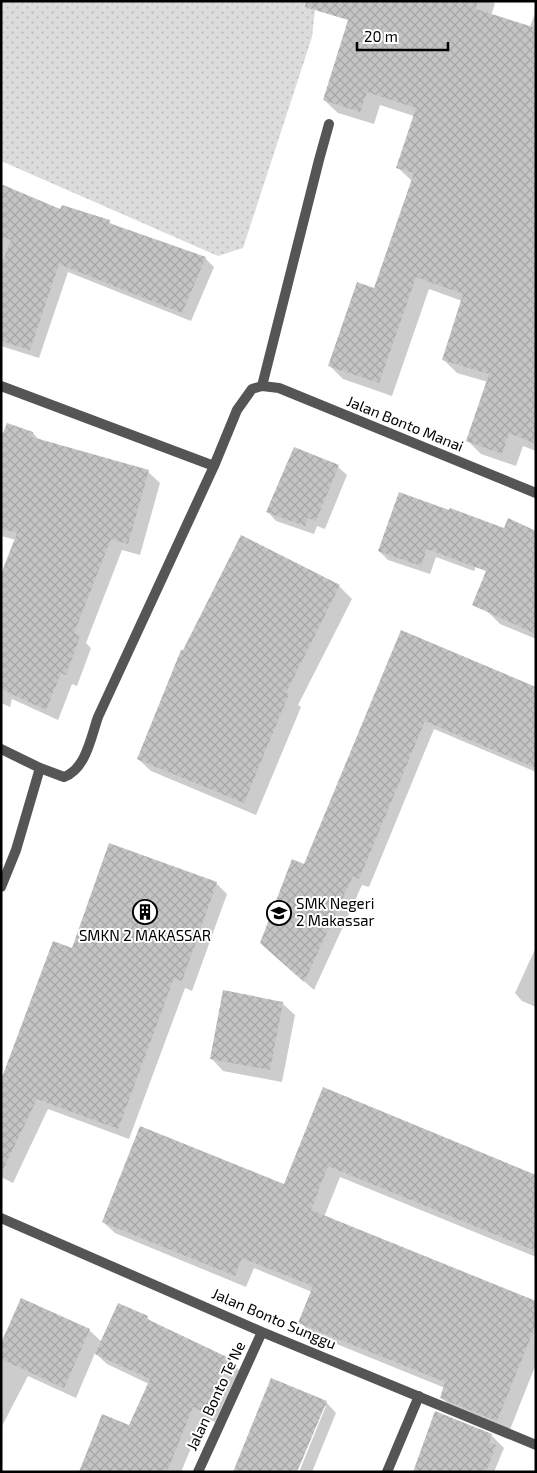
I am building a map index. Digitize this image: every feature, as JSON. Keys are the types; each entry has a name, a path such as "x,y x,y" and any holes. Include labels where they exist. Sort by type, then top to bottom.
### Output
{"street":[{"path":"1,749 40,768 64,777 71,775 76,770 86,752 98,717 214,466 237,410 252,390 262,386 329,124"},
{"path":"1,386 214,466"},
{"name":"Jalan Bonto Manai","path":"262,386 279,388 536,493"},
{"path":"1,888 16,850 40,768"},
{"name":"Jalan Bonto Sunggu","path":"1,1218 262,1332 536,1444"},
{"name":"Jalan Bonto Te'Ne","path":"198,1472 262,1332"},
{"path":"387,1472 419,1396"}],"shaded area":[{"path":"1,1 316,1 312,37 243,248 218,256 1,161"}],"building":[{"path":"306,1 478,1 476,9 536,28 536,444 509,433 502,454 466,441 489,374 442,360 463,294 416,277 379,383 328,366 357,282 374,288 414,173 396,168 416,108 367,92 360,112 323,100 348,20 305,7"},
{"path":"1,184 60,209 62,205 110,220 109,223 206,257 182,313 59,264 30,350 1,341 1,266 11,240 1,237"},
{"path":"7,423 33,432 32,437 149,470 128,544 111,539 74,633 80,636 66,675 61,673 46,710 1,689 1,574 17,533 1,528 1,438"},
{"path":"294,447 339,465 316,521 308,518 305,526 266,512"},
{"path":"399,492 504,528 508,518 536,531 536,634 472,605 486,571 427,549 421,566 378,551"},
{"path":"241,535 340,585 286,693 289,694 244,803 137,759 181,650 183,650"},
{"path":"401,630 536,687 536,768 425,721 359,879 353,876 304,982 260,943 292,859 304,864"},
{"path":"109,843 217,882 182,981 174,978 118,1129 37,1099 1,1174 1,1080 53,941 72,948"},
{"path":"223,990 283,1002 270,1070 210,1059"},
{"path":"323,1087 536,1175 536,1251 328,1166 311,1210 536,1301 536,1324 497,1421 440,1398 445,1382 298,1323 313,1286 242,1258 235,1276 102,1222 140,1126 284,1184"},
{"path":"21,1298 90,1329 64,1388 1,1359 1,1343"},
{"path":"118,1303 148,1316 147,1319 229,1358 204,1412 193,1407 167,1472 79,1472 102,1414 129,1425 150,1379 95,1354"},
{"path":"271,1378 327,1401 297,1472 233,1472"},
{"path":"435,1411 492,1434 489,1443 496,1445 486,1472 413,1472"}],"place":[{"name":"SMKN 2 MAKASSAR","path":"145,912"},
{"name":"SMK Negeri 2 Makassar","path":"279,913"}]}
